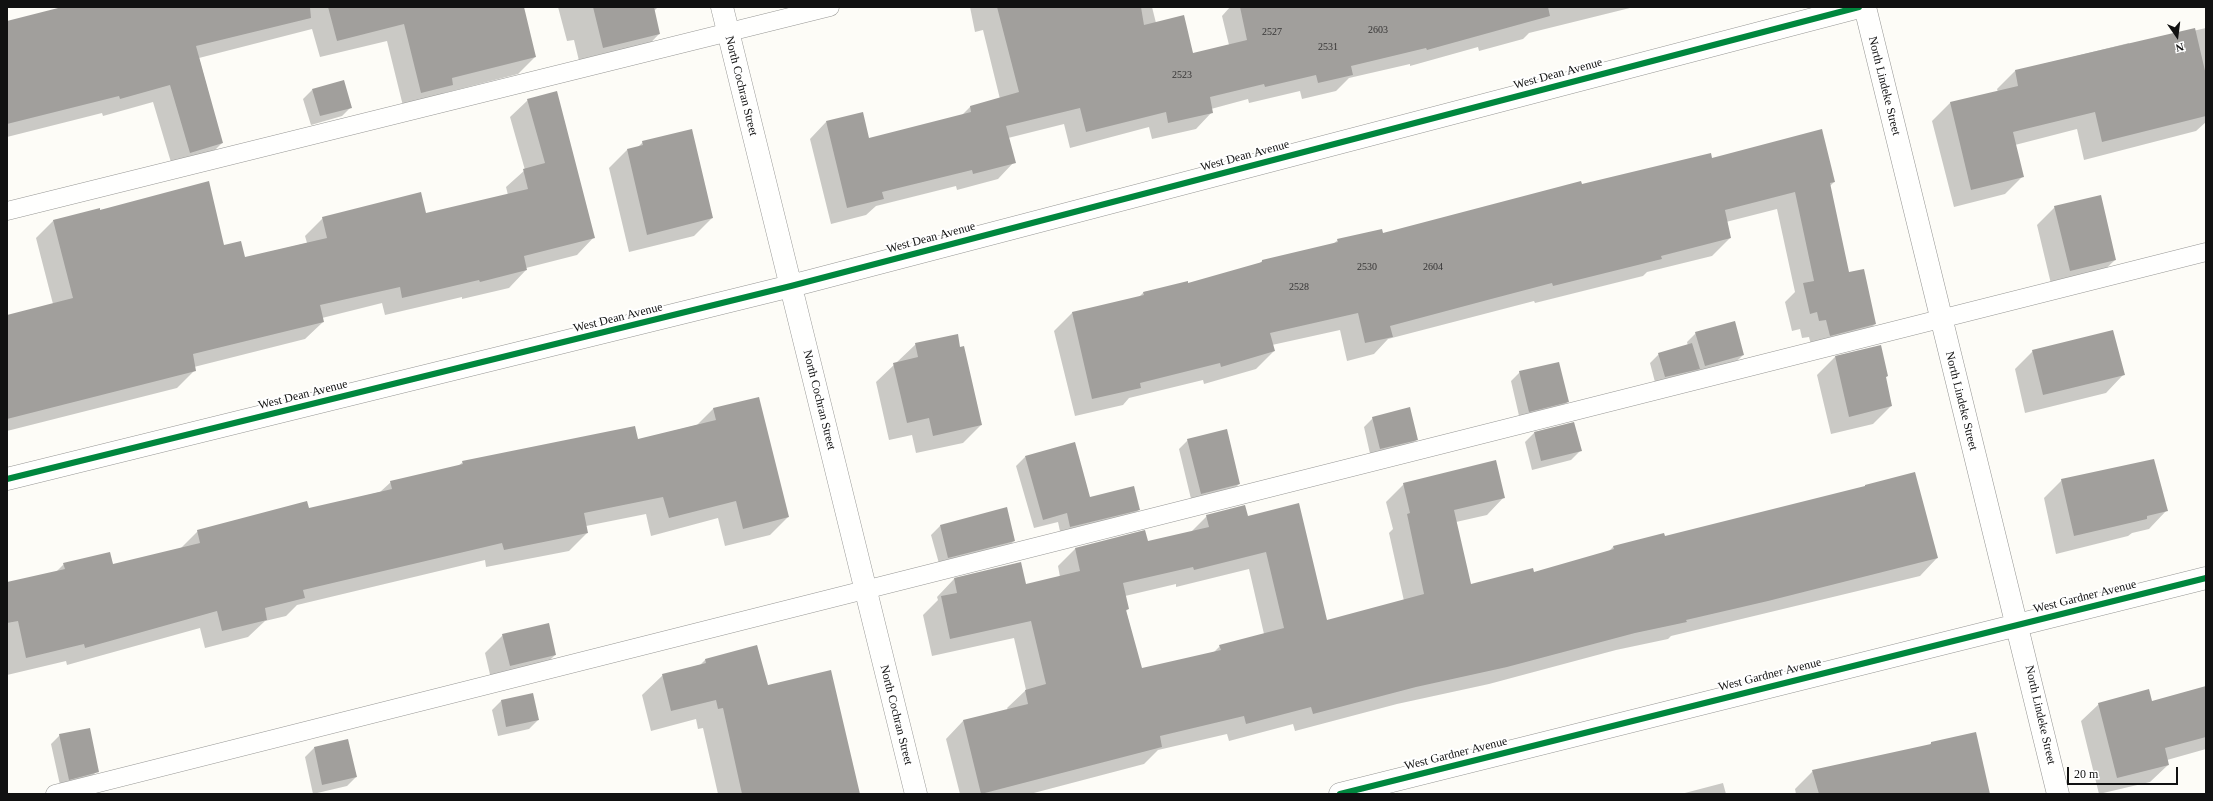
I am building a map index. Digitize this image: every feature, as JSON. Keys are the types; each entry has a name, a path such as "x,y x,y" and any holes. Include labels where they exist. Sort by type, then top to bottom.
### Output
{"street":[{"name":"North Cochran Street","path":"722,7 916,794"},
{"name":"West Dean Avenue","path":"7,480 791,286 1859,7"},
{"name":"North Lindeke Street","path":"1865,7 1940,318 2018,624 2058,794"},
{"name":"West Gardner Avenue","path":"1340,794 2206,578"}],"lane":[{"path":"7,211 728,34 830,7"},
{"path":"55,794 865,588 2206,252"}],"building":[{"path":"62,7 310,7 311,18 196,46 223,143 190,153 170,85 120,99 119,96 7,124 7,21"},
{"path":"328,7 524,7 536,57 452,78 453,85 421,93 404,24 337,41"},
{"path":"593,7 654,7 660,34 603,48"},
{"path":"997,7 1141,7 1144,25 1184,15 1193,53 1247,40 1240,7 1548,7 1550,16 1427,50 1426,48 1351,66 1353,75 1318,83 1316,75 1265,87 1264,84 1210,97 1213,113 1168,123 1166,112 1086,132 1080,108 1006,126 1016,163 973,174 972,170 882,192 884,199 847,208 826,121 863,112 869,138 971,112 970,106 1019,92"},
{"path":"2195,28 2206,75 2206,116 2102,142 2095,112 2013,132 2024,177 1971,190 1950,102 2018,86 2015,70"},
{"path":"344,80 352,108 320,116 312,89"},
{"path":"557,91 595,238 524,256 527,270 480,282 479,280 402,298 400,287 320,305 324,322 193,354 196,371 7,419 7,315 73,298 53,220 100,208 100,210 209,181 224,245 241,241 245,257 327,238 322,217 421,192 426,213 528,189 523,169 545,163 527,99"},
{"path":"692,129 713,218 647,235 627,149 643,145 642,141"},
{"path":"1822,129 1835,182 1830,183 1849,272 1864,269 1876,324 1830,336 1826,320 1819,321 1817,312 1810,314 1803,283 1814,281 1795,192 1725,210 1731,238 1661,256 1662,259 1553,286 1552,283 1390,326 1393,337 1365,343 1358,313 1270,333 1275,351 1221,367 1220,363 1140,383 1141,388 1092,399 1072,312 1144,295 1143,292 1188,281 1188,283 1262,262 1262,260 1338,242 1337,239 1382,229 1383,233 1581,181 1582,184 1711,153 1712,158"},
{"path":"2101,195 2116,260 2070,271 2054,206"},
{"path":"1735,321 1744,355 1705,366 1695,332"},
{"path":"2113,330 2125,375 2043,395 2032,350"},
{"path":"958,334 960,347 964,346 982,425 933,436 929,418 907,423 893,363 918,357 915,343"},
{"path":"1692,343 1700,369 1665,377 1658,353"},
{"path":"1881,345 1888,376 1886,377 1892,406 1849,417 1835,356"},
{"path":"1559,362 1569,402 1529,412 1519,371"},
{"path":"759,397 789,517 743,529 736,501 669,518 663,497 584,513 588,533 504,550 502,543 303,590 305,598 265,608 267,620 222,631 217,611 85,648 84,644 26,658 18,621 7,623 7,582 65,569 63,563 110,552 113,564 200,543 197,530 307,501 309,508 392,489 390,481 463,464 462,461 635,426 638,439 716,420 713,408"},
{"path":"1410,407 1418,440 1380,449 1372,417"},
{"path":"1574,422 1582,451 1541,461 1534,432"},
{"path":"1227,429 1240,484 1201,494 1187,439"},
{"path":"1075,442 1090,497 1134,486 1140,510 1070,527 1067,513 1043,520 1025,456"},
{"path":"2154,459 2168,511 2147,516 2147,519 2074,536 2061,479"},
{"path":"1496,460 1505,498 1454,510 1471,584 1533,568 1534,572 1614,549 1613,546 1664,533 1665,536 1915,472 1938,558 1686,620 1687,622 1635,633 1507,667 1416,687 1313,714 1311,707 1246,724 1244,716 1160,736 1162,747 981,794 963,720 1028,704 1025,690 1046,684 1031,621 950,639 941,596 957,593 954,578 1021,562 1026,584 1080,571 1075,548 1145,530 1148,541 1209,527 1206,515 1245,505 1248,516 1299,503 1327,620 1424,594 1407,514 1410,513 1403,483","holes":["1266,552 1284,628 1219,645 1221,650 1142,668 1126,610 1129,609 1123,583 1193,567 1194,570"]},
{"path":"1007,507 1015,541 948,558 940,525"},
{"path":"549,623 556,655 510,666 502,634"},
{"path":"757,645 768,685 831,670 860,794 742,794 723,708 718,709 716,700 671,711 662,674 706,663 705,659"},
{"path":"2206,686 2206,737 2165,748 2169,765 2117,778 2098,703 2149,689 2152,701"},
{"path":"533,693 539,720 506,727 501,700"},
{"path":"90,728 99,772 69,780 59,734"},
{"path":"1976,732 1990,794 1819,794 1812,770 1931,744 1931,742"},
{"path":"348,739 357,777 322,785 314,747"}],"cycle path":[{"path":"7,479 791,286 1859,7"},
{"path":"1340,794 2206,578"}]}
